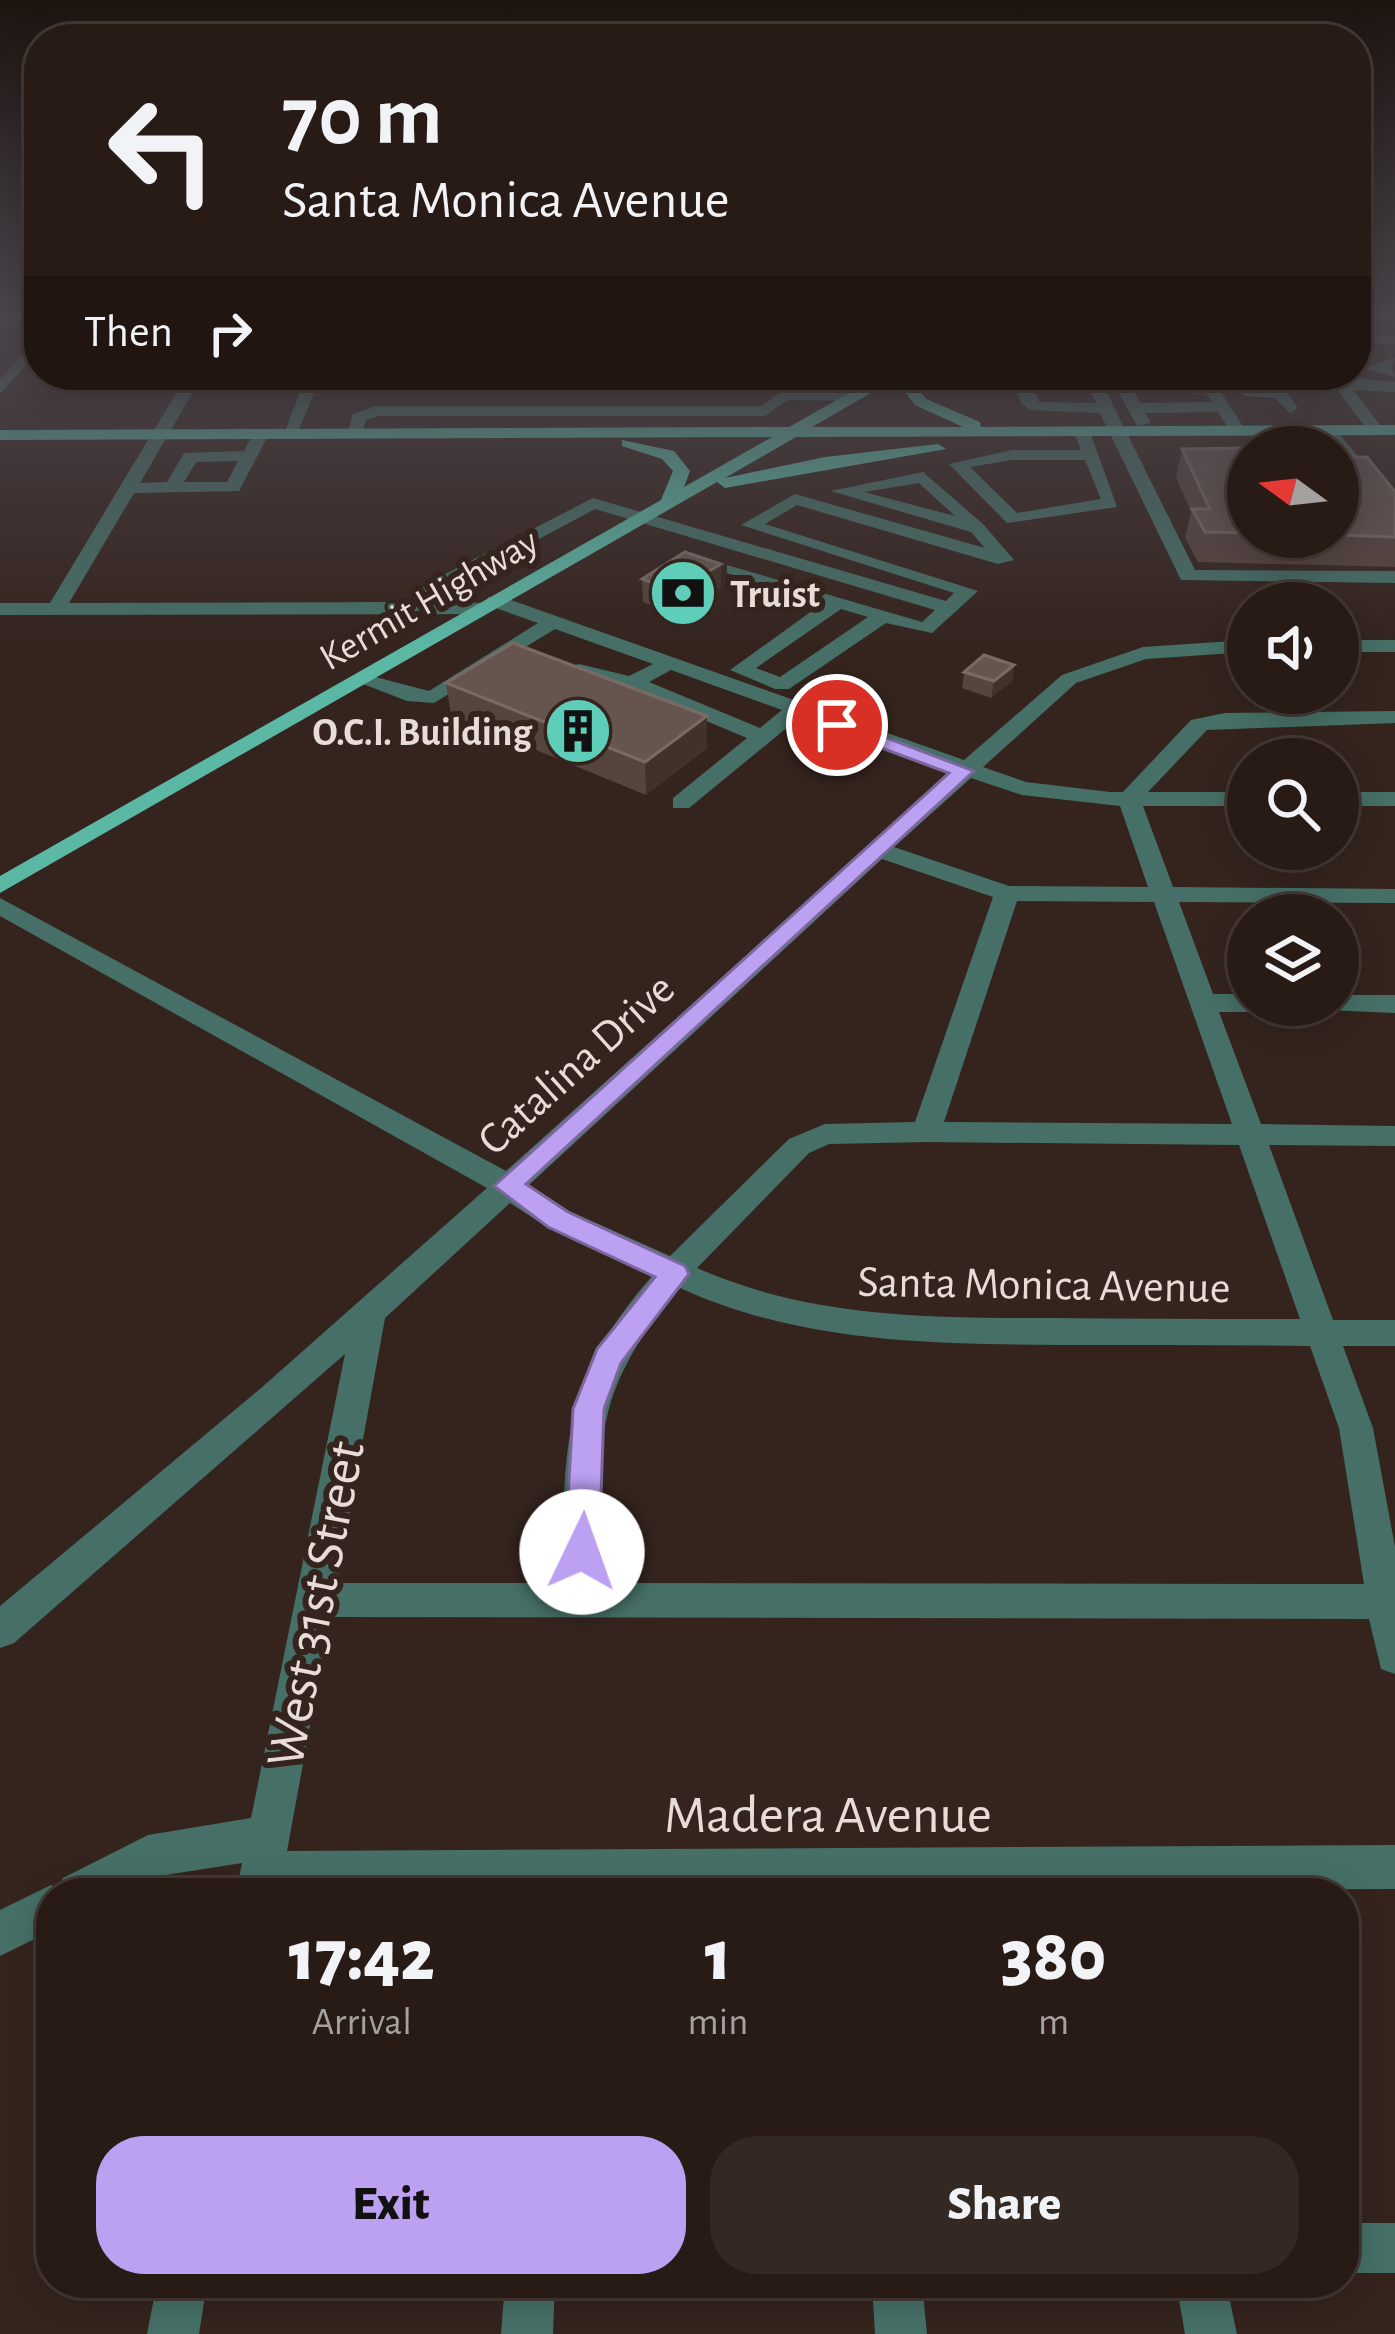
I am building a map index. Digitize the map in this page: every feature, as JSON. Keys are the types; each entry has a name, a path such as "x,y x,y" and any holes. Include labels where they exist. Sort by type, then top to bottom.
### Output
{"main road":[{"name":"Kermit Highway","path":"0,886 798,429"},
{"path":"987,429 997,432"},
{"path":"0,434 1227,431"},
{"path":"696,489 826,462 1073,432"},
{"path":"594,434 676,461 682,471 669,502"}],"street":[{"path":"56,609 165,429"},
{"path":"290,434 292,429"},
{"path":"355,434 356,429"},
{"path":"552,434 553,429"},
{"path":"691,429 691,433"},
{"path":"1117,431 1188,576 1395,578"},
{"path":"1073,432 1091,455 1111,503 1013,519 957,464 1012,455 1091,455"},
{"path":"129,488 233,488 261,434"},
{"path":"172,488 190,457 249,456"},
{"path":"1359,466 1395,513"},
{"path":"968,591 750,525 795,499 923,477 1005,560"},
{"path":"839,491 977,528"},
{"path":"795,499 1005,560"},
{"path":"416,608 434,588 593,503 949,608"},
{"path":"754,551 734,569 925,629 1005,560"},
{"path":"740,670 838,602"},
{"path":"0,609 489,605 553,622 964,771 1044,792 1130,799 1227,799"},
{"path":"782,685 883,616"},
{"path":"360,679 414,698 434,697 553,622"},
{"path":"1359,646 1395,646"},
{"path":"511,647 611,681 632,683 764,737"},
{"name":"Catalina Drive","path":"0,1630 173,1490 964,771 1078,674 1143,653 1227,647"},
{"path":"704,656 832,703"},
{"path":"632,683 668,664"},
{"path":"681,803 795,710"},
{"path":"1130,799 1199,725 1225,718 1395,717"},
{"path":"1130,799 1325,1333 1355,1428 1395,1656"},
{"path":"1359,799 1395,799"},
{"path":"878,849 1007,892 1395,896"},
{"path":"926,1132 1007,892"},
{"name":"Santa Monica Avenue","path":"0,906 508,1186 558,1219 675,1274 788,1314 923,1331 1395,1333"},
{"path":"1204,1003 1227,1004"},
{"path":"1359,1004 1395,1004"},
{"path":"579,1600 589,1409 608,1358 675,1274 799,1146 825,1134 926,1132 1395,1136"},
{"name":"West 31st Street","path":"263,1868 369,1315"},
{"path":"314,1600 1389,1602"},
{"name":"Madera Avenue","path":"106,1878 148,1856 263,1868 473,1878"},
{"name":"Madera Avenue","path":"981,1878 1395,1867"},
{"path":"0,1934 36,1915"},
{"path":"1359,2248 1395,2248"},
{"path":"172,2334 179,2298"},
{"path":"527,2334 529,2298"},
{"path":"898,2298 901,2334"},
{"path":"1205,2298 1211,2334"}],"building":[{"path":"1227,448 1227,533 1205,532 1192,509 1210,509 1182,449"},
{"path":"1359,457 1367,457 1395,492 1395,537 1359,536"},
{"path":"685,552 721,564 676,590 642,579"},
{"path":"513,643 707,716 645,762 446,683"},
{"path":"984,655 1014,665 994,681 964,672"}],"place":[{"name":"Truist","path":"683,593"},
{"name":"O.C.I. Building","path":"578,731"}],"route":[{"path":"582,1552 589,1409 608,1358 675,1274 558,1219 508,1186 964,771 837,725"}]}
